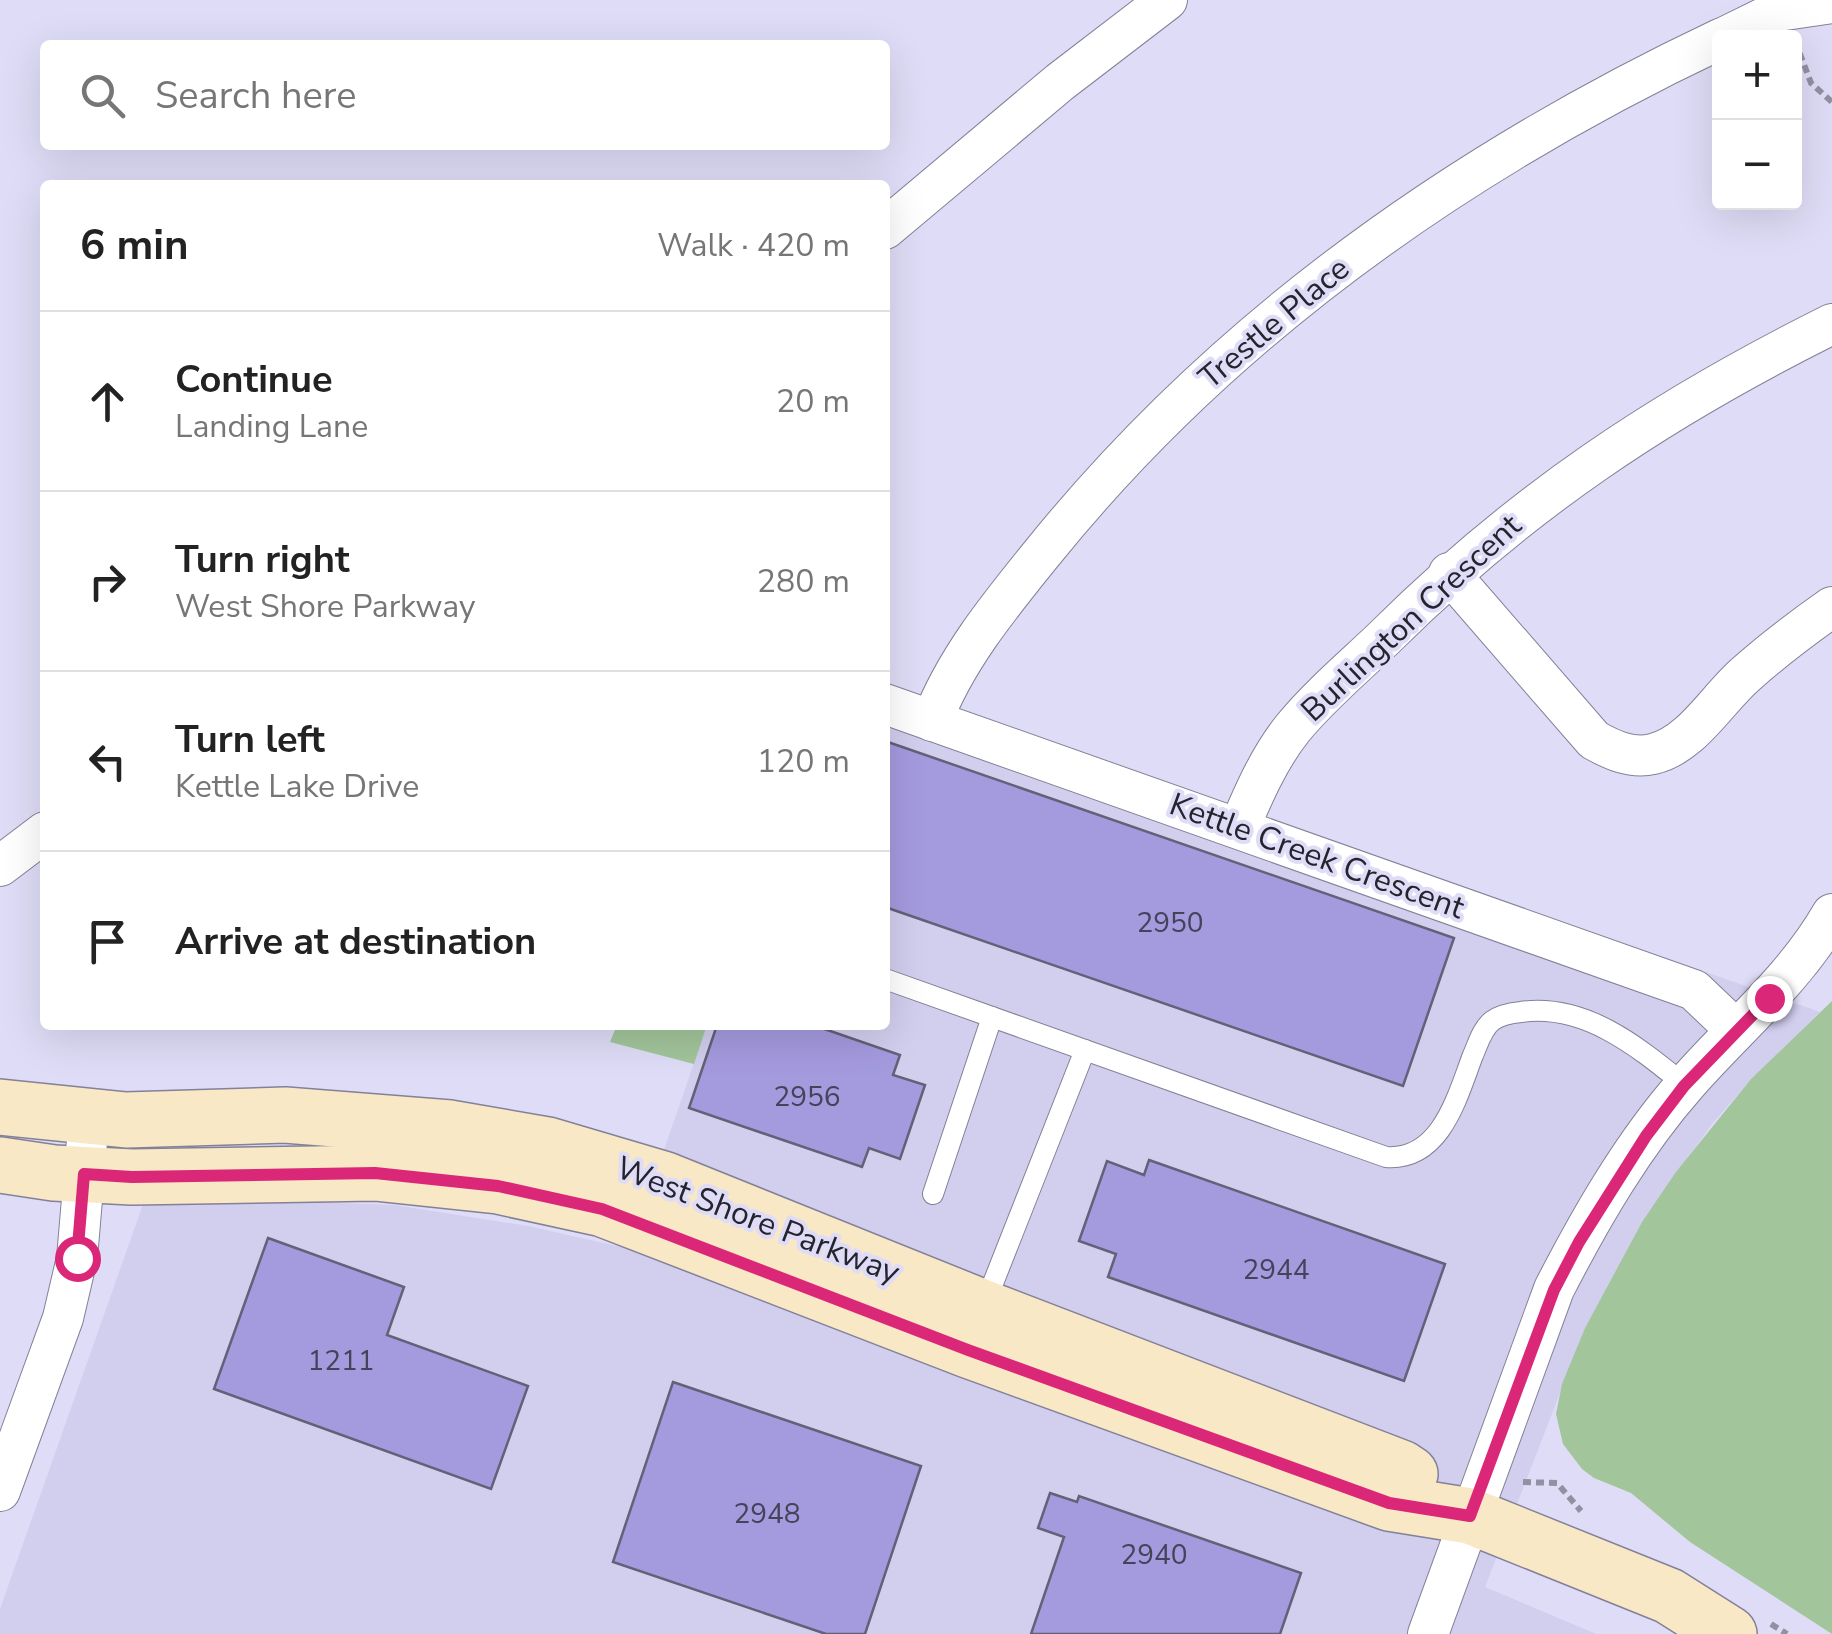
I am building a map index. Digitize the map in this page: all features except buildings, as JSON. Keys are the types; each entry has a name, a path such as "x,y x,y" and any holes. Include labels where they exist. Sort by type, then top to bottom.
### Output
{"main road":[{"name":"West Shore Parkway","path":"0,1106 126,1120 285,1115 450,1128 548,1145 663,1179 976,1329"},
{"name":"West Shore Parkway","path":"0,1165 132,1177 375,1173 498,1186 602,1209 1402,1468 1470,1516 1669,1596 1729,1634"}],"street":[{"path":"890,225 1060,82 1166,0"},
{"name":"Trestle Place","path":"1738,30 1778,11 1832,3"},
{"name":"Trestle Place","path":"932,722 950,679 1012,591 1084,501 1237,350 1416,210 1561,121 1712,43"},
{"name":"Burlington Crescent","path":"1239,828 1261,777 1294,727 1449,574 1513,520 1595,460 1677,407 1832,324"},
{"path":"1449,574 1594,740 1632,755 1652,754 1673,746 1743,676 1832,607"},
{"name":"Kettle Creek Crescent","path":"890,706 1694,990 1736,1030"},
{"path":"0,866 40,836"},
{"path":"1428,1634 1554,1290 1608,1194 1684,1086 1796,969 1832,914"},
{"path":"0,1491 63,1318 77,1258 89,1117"}],"lane":[{"path":"890,982 1386,1157 1406,1158 1425,1148 1440,1129 1480,1038 1491,1022 1507,1014 1540,1010 1596,1024 1627,1040 1684,1086"},
{"path":"933,1194 992,1018"},
{"path":"976,1329 1086,1050"}],"path":[{"path":"1802,59 1812,83 1832,102"}],"shaded area":[{"path":"890,688 1820,1012 1751,1079 1712,1124 1642,1222 1585,1328 1485,1587 1596,1634 0,1634 0,1609 146,1196 394,1205 528,1226 630,1249 705,1030 890,1030"}],"green space":[{"path":"1832,1001 1832,1634 1690,1542 1631,1493 1582,1469 1563,1444 1556,1414 1562,1384 1585,1328 1642,1222 1676,1172 1751,1079"},
{"path":"615,1030 705,1030 694,1064 610,1042"}],"route":[{"path":"77,1258 84,1174 132,1177 375,1173 498,1186 602,1209 968,1350 1389,1503 1470,1516 1554,1290 1579,1242 1646,1136 1684,1086 1769,998"}]}
